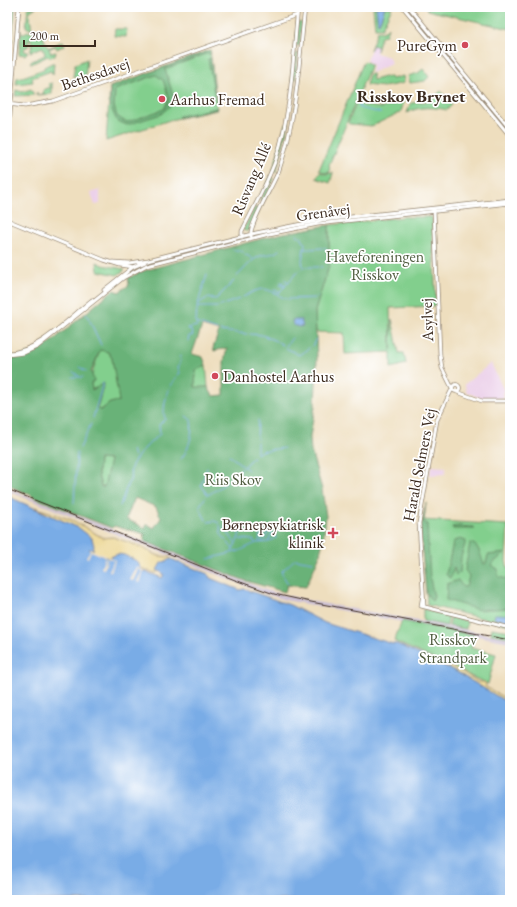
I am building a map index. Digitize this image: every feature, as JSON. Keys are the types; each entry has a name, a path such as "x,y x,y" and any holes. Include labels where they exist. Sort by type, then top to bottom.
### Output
{"street":[{"path":"7,151 9,104 20,7"},
{"name":"Risvang Allé","path":"242,238 242,231 270,173 280,145 288,103 298,7"},
{"name":"Risvang Allé","path":"251,236 251,227 277,175 288,141 305,7"},
{"path":"403,7 510,136"},
{"path":"409,7 510,129"},
{"name":"Bethesdavej","path":"9,104 40,104 53,101 297,15"},
{"path":"501,125 510,117"},
{"name":"Grenåvej","path":"153,259 251,236 318,224 510,200"},
{"name":"Grenåvej","path":"434,210 510,203"},
{"name":"Asylvej","path":"434,210 440,355 442,368 455,389 464,395 482,401 510,401"},
{"path":"7,220 113,262 133,267 144,266"},
{"name":"Grenåvej","path":"144,266 242,238"},
{"path":"113,262 132,262 153,259"},
{"path":"7,354 23,351 39,343 133,267 153,259"},
{"path":"128,266 130,270"},
{"path":"7,354 24,353 37,347 123,278 144,266"},
{"name":"Harald Selmers Vej","path":"455,389 448,396 436,424 419,523 423,606 510,628"}],"shaded area":[{"path":"7,7 16,7 7,100"},
{"path":"373,45 378,47 376,53 389,57 391,64 371,73 372,65 366,60"},
{"path":"100,190 100,204 95,205 91,193"},
{"path":"491,363 504,391 502,393 504,398 483,399 466,392 465,384"},
{"path":"431,466 446,467 445,474 430,475"},
{"path":"7,488 268,591 316,602 510,638 510,642 285,600 266,594 7,491"}],"green space":[{"path":"7,7 15,7 12,42 7,41"},
{"path":"36,7 29,12 32,30 26,27 28,8"},
{"path":"373,7 376,7 378,23 385,7 392,7 382,28 375,28"},
{"path":"426,7 510,7 510,29 427,10"},
{"path":"298,22 302,23 299,46 296,45"},
{"path":"388,27 386,35 381,36 377,51 378,47 373,45 370,50 377,31 383,32"},
{"path":"115,29 127,29 126,37 114,36"},
{"path":"21,30 21,34 24,34 27,31 32,33 40,30 48,48 63,41 65,45 57,49 55,46 49,49 51,53 56,52 55,56 48,56 31,64 30,62 45,55 43,47 30,52 32,46 31,39 29,39 28,47 25,47 24,51 28,52 25,55 19,54"},
{"name":"Aarhus Fremad","path":"210,50 217,110 170,120 106,141 110,87"},
{"path":"210,50 211,54 206,54 165,69 175,101 161,114 127,125 117,121 110,106 110,87","holes":["156,75 163,80 169,98 164,109 128,122 117,116 114,106 115,90"]},
{"path":"298,53 295,80 292,80 295,54"},
{"path":"211,58 217,108 208,59"},
{"path":"87,59 85,78 73,77 75,64"},
{"path":"364,61 370,64 370,67 329,165 330,172 326,173 319,170"},
{"path":"54,63 53,75 51,71 32,78 33,82 16,84 17,78 27,76 44,69 44,67"},
{"path":"423,69 429,77 425,81 410,83 408,76 418,73"},
{"path":"369,74 372,74 373,80 384,77 391,77 392,79 403,76 404,83 384,87 366,85"},
{"path":"52,83 52,94 38,95 44,93 43,90 51,87 48,84"},
{"path":"31,89 34,95 15,96 16,90 22,92"},
{"path":"441,91 452,105 447,110 427,108 416,109 407,113 411,103 430,101"},
{"path":"358,99 362,100 362,105 382,108 404,101 401,112 372,126 348,123"},
{"path":"216,108 215,110 179,118 179,116"},
{"path":"289,122 276,172 273,171 286,124"},
{"path":"320,172 326,174 333,173 330,183 316,178"},
{"path":"271,176 274,179 263,201 260,200"},
{"path":"255,207 258,209 248,231 245,231 243,230"},
{"name":"Haveforeningen Risskov","path":"403,217 432,217 436,306 390,308 391,350 392,319 399,353 404,353 406,364 391,368 391,352 345,354 344,333 316,332 315,311 329,266 329,225"},
{"name":"Riis Skov","path":"329,225 329,266 315,311 317,358 315,406 310,437 311,451 322,489 326,516 323,542 319,557 306,587 287,585 285,592 246,581 144,541 145,534 114,526 112,528 33,497 7,485 7,357 16,358 44,348 113,290 119,292 129,285 128,278 143,271 279,234","holes":["202,326 219,331 213,348 214,351 227,348 224,362 224,395 213,396 208,387 195,387 196,370 206,365 203,357 192,354","100,350 108,352 112,358 119,401 110,403 101,410 97,409 104,383 92,390 91,383 94,381 91,372","99,459 110,460 104,487 101,487 98,475","135,498 156,507 161,518 154,528 147,524 145,528 126,519"]},
{"path":"97,262 103,265 124,269 124,271 117,275 98,271"},
{"path":"100,349 108,352 112,358 120,401 110,403 101,410 97,409 103,384 92,390 91,385 92,374"},
{"path":"206,365 208,387 195,388 196,370"},
{"path":"99,459 110,460 105,487 101,487 98,475"},
{"path":"426,503 424,522 427,524 430,578 434,597 432,601 426,593 420,530"},
{"path":"422,520 508,525 506,561 510,570 510,625 427,605"},
{"path":"452,527 474,527 475,529 453,529"},
{"path":"460,539 466,541 461,557 460,573 456,575 454,568 451,577 449,578 446,574 453,543 454,541"},
{"path":"470,543 478,548 484,564 486,563 488,555 505,553 491,565 498,569 498,576 506,579 510,574 510,608 479,610 446,600 447,584 458,580 463,587 466,587 469,576 465,570"},
{"path":"423,609 449,616 447,626 423,621"},
{"path":"451,617 467,621 466,629 449,626"},
{"name":"Risskov Strandpark","path":"402,621 475,635 471,648 496,654 488,684 394,641"},
{"path":"492,628 510,631 510,637 491,634"}],"sand":[{"path":"35,507 74,521 103,538 113,537 136,545 159,556 170,557 171,559 161,563 159,571 155,573 140,568 124,555 118,554 108,558 89,549 79,528 51,516"},
{"path":"441,662 458,669 478,682 485,682 486,687 510,701 510,704 439,663"}],"water":[{"path":"376,7 385,7 379,23 378,23"},
{"path":"292,320 301,320 303,326 299,327 293,325"},
{"path":"7,496 79,528 92,538 94,546 93,550 89,549 108,558 118,554 124,555 137,561 142,570 162,578 164,574 157,570 161,563 171,559 208,574 210,578 240,590 244,589 290,605 325,623 397,644 455,671 510,704 510,900 7,900"},
{"path":"495,614 510,615 510,622 494,619"}],"pier":[{"path":"91,549 106,555 104,566 108,556 115,560 111,572 109,571 114,560 108,558 104,569 101,568 105,557 91,551 88,558 86,557"},
{"path":"136,567 144,570 140,583 137,582 142,571 138,569 133,581 130,580"}],"waterway":[{"path":"360,101 359,108 381,113"},
{"path":"301,237 305,244 302,260 303,267"},
{"path":"310,249 322,248"},
{"path":"304,249 309,249"},
{"path":"233,250 243,252"},
{"path":"236,277 255,259 279,250"},
{"path":"245,254 253,259"},
{"path":"306,267 318,267"},
{"path":"278,294 299,270 304,268"},
{"path":"188,341 189,336 192,336 193,333 188,328 197,326 197,308 207,275"},
{"path":"285,280 289,282"},
{"path":"199,303 207,298 216,299 234,281"},
{"path":"281,282 286,284"},
{"path":"281,283 285,286"},
{"path":"280,285 284,287"},
{"path":"243,297 254,291 265,289 286,299"},
{"path":"274,290 279,292"},
{"path":"288,299 315,298"},
{"path":"197,307 217,307 239,299"},
{"path":"86,314 89,319"},
{"path":"90,321 101,345"},
{"path":"196,323 217,330"},
{"path":"220,331 247,334"},
{"path":"250,334 262,335 276,341"},
{"path":"286,346 292,338"},
{"path":"312,346 316,339"},
{"path":"278,342 283,345"},
{"path":"286,348 299,355 309,348"},
{"path":"120,506 130,481 132,464 143,450 160,434 159,425 165,419 164,407 167,394 176,377 180,373 178,367 181,355"},
{"path":"79,367 86,371"},
{"path":"73,372 79,376"},
{"path":"72,377 83,377"},
{"path":"93,418 103,383"},
{"path":"181,459 189,445 192,430 191,420 186,416"},
{"path":"257,439 258,420"},
{"path":"80,448 91,424"},
{"path":"257,442 257,454 261,451 284,448"},
{"path":"132,450 134,456"},
{"path":"74,503 77,453"},
{"path":"229,455 248,470"},
{"path":"237,473 253,457"},
{"path":"207,468 201,485 208,495 226,483"},
{"path":"229,481 233,477"},
{"path":"199,507 205,498"},
{"path":"200,509 206,520"},
{"path":"208,522 214,521 219,523"},
{"path":"220,525 221,534 233,549"},
{"path":"224,527 235,543"},
{"path":"251,527 258,532"},
{"path":"232,528 240,534 232,552"},
{"path":"259,543 261,530"},
{"path":"262,542 264,531"},
{"path":"265,542 268,531"},
{"path":"269,541 272,532"},
{"path":"256,543 269,542 276,538 274,534"},
{"path":"208,559 239,551 256,543 253,540 239,539"},
{"path":"288,584 281,572 295,559 313,562"}],"tram line":[{"path":"7,489 235,580 274,594 510,640"}],"place":[{"name":"PureGym","path":"465,45"},
{"name":"Aarhus Fremad","path":"162,99"},
{"name":"Danhostel Aarhus","path":"215,376"},
{"name":"Børnepsykiatrisk klinik","path":"333,533"}],"district":[{"name":"Risskov Brynet","path":"411,96"}]}
